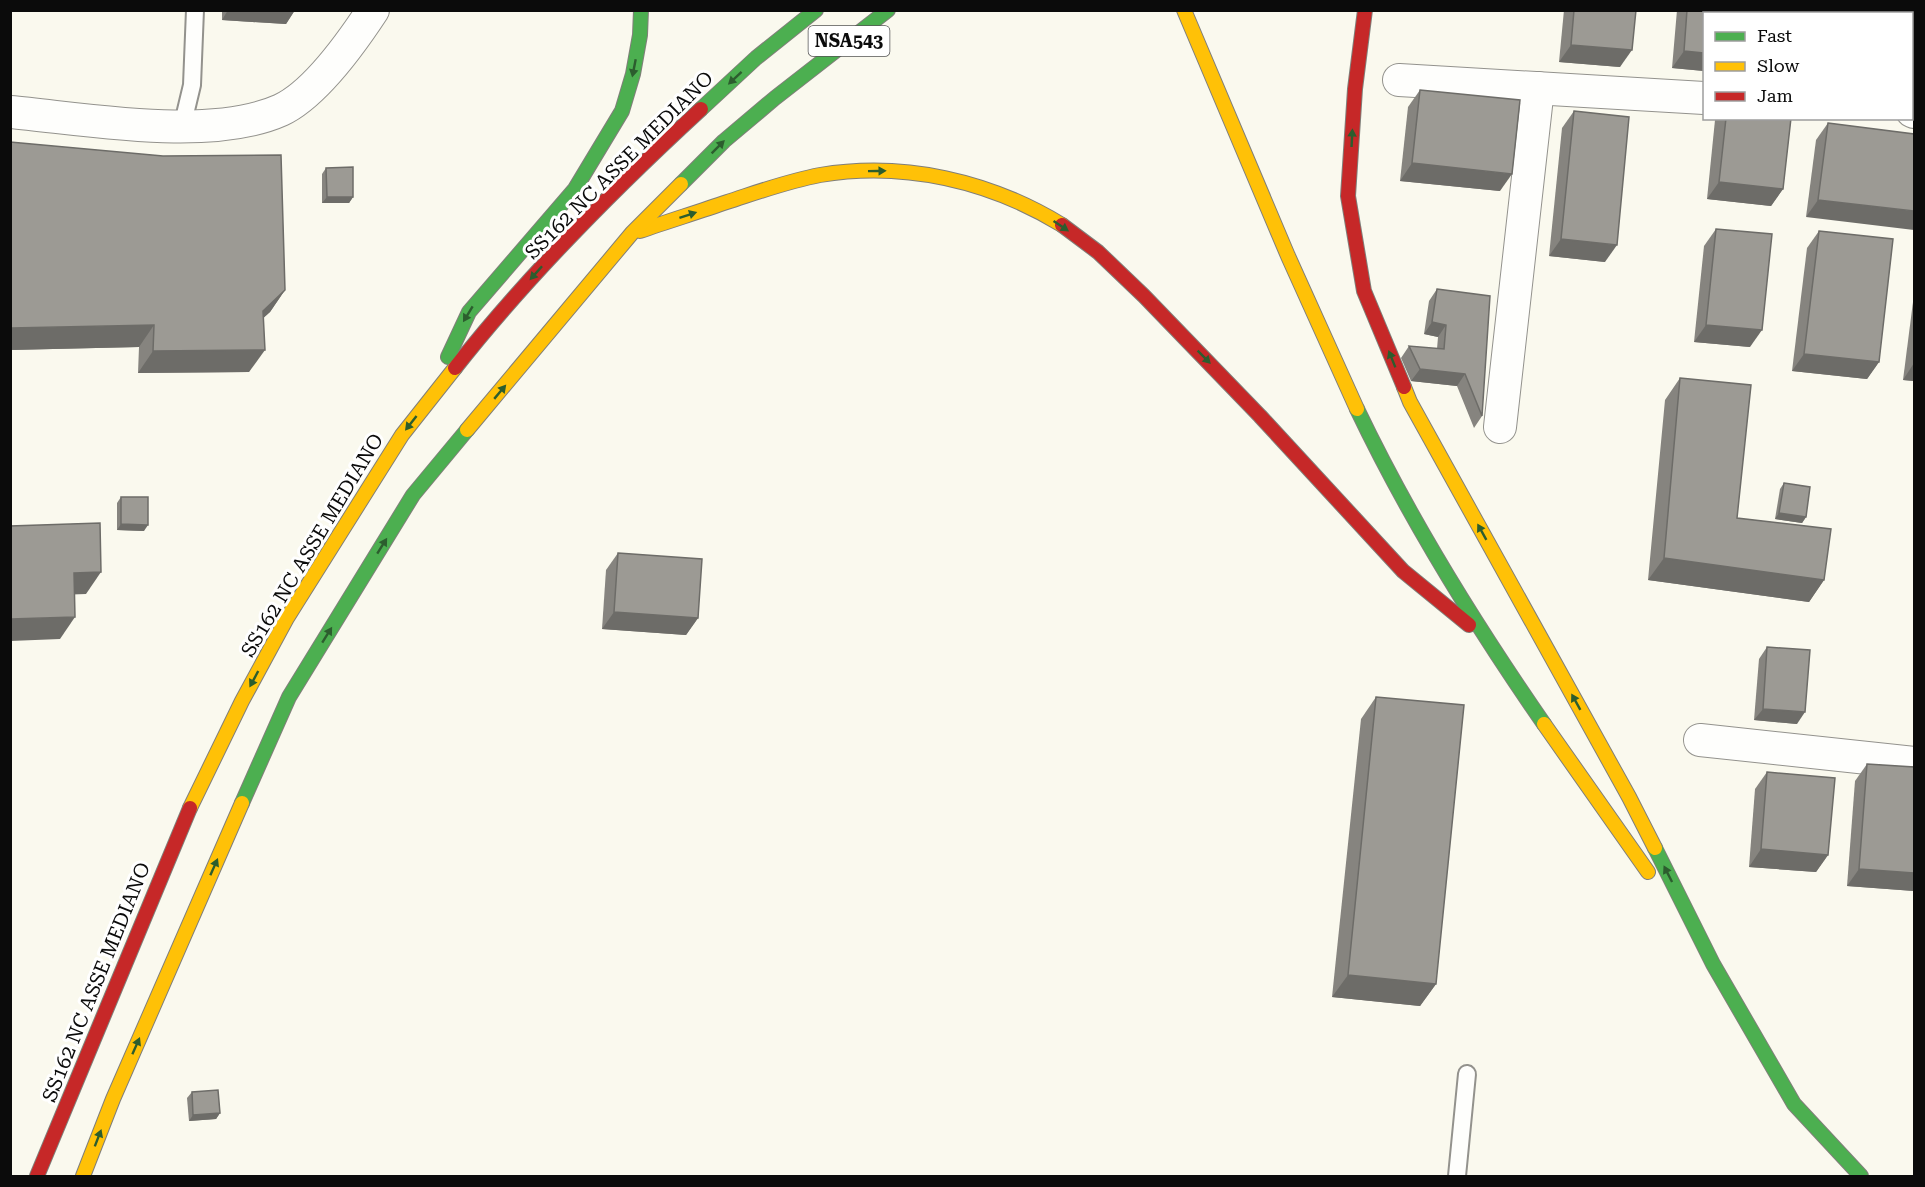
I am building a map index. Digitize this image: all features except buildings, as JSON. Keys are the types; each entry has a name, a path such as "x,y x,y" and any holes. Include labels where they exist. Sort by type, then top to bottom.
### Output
{"highway":[{"path":"440,387 450,351 469,312 574,189 622,111 633,74 640,35 641,10"},
{"name":"SS162 NC ASSE MEDIANO","path":"37,1176 182,826 242,701 287,618 402,435 486,329 569,237 756,58 816,10"},
{"name":"NSA543","path":"632,233 724,141 888,10"},
{"path":"1184,10 1322,335 1362,420 1426,541 1486,638 1557,744 1713,964"},
{"path":"1365,10 1355,88 1348,196 1364,291 1410,402 1629,797 1713,964 1794,1104 1861,1176"},
{"path":"82,1176 113,1099 289,697 413,495 632,233 770,187 809,176 848,172 891,171 929,174 969,183 1048,217 1082,240 1117,269 1223,376 1403,571 1486,638"}],"street":[{"path":"10,112 182,127 233,123 258,118 282,110 299,98 348,46 373,10"},
{"path":"1399,80 1703,98"},
{"path":"1500,427 1538,88"},
{"path":"1700,740 1914,763"}],"lane":[{"path":"182,127 192,85 195,10"},
{"path":"1457,1176 1467,1074"}],"traffic: fast":[{"path":"448,357 469,312 575,189 622,111 633,74 640,35 641,10"},
{"path":"701,109 756,58 816,10"},
{"path":"681,184 724,141 775,98 888,10"},
{"path":"1357,409 1399,491 1444,570 1544,724"},
{"path":"242,803 289,697 413,495 467,430"},
{"path":"1655,848 1713,964 1794,1104 1861,1176"}],"traffic: slow":[{"path":"1184,10 1288,256 1357,409"},
{"path":"640,231 796,180 852,171 914,173 945,178 1006,197 1062,225"},
{"path":"467,430 632,233 681,184"},
{"path":"190,808 242,701 287,618 402,435 455,368"},
{"path":"1404,387 1410,402 1655,848"},
{"path":"1544,724 1648,872"},
{"path":"83,1176 113,1099 242,803"}],"traffic: jam":[{"path":"1365,10 1355,89 1348,196 1364,291 1404,387"},
{"path":"455,368 512,299 573,233 701,109"},
{"path":"1062,225 1098,252 1144,296 1260,416 1403,571 1469,625"},
{"path":"37,1176 190,808"}]}
